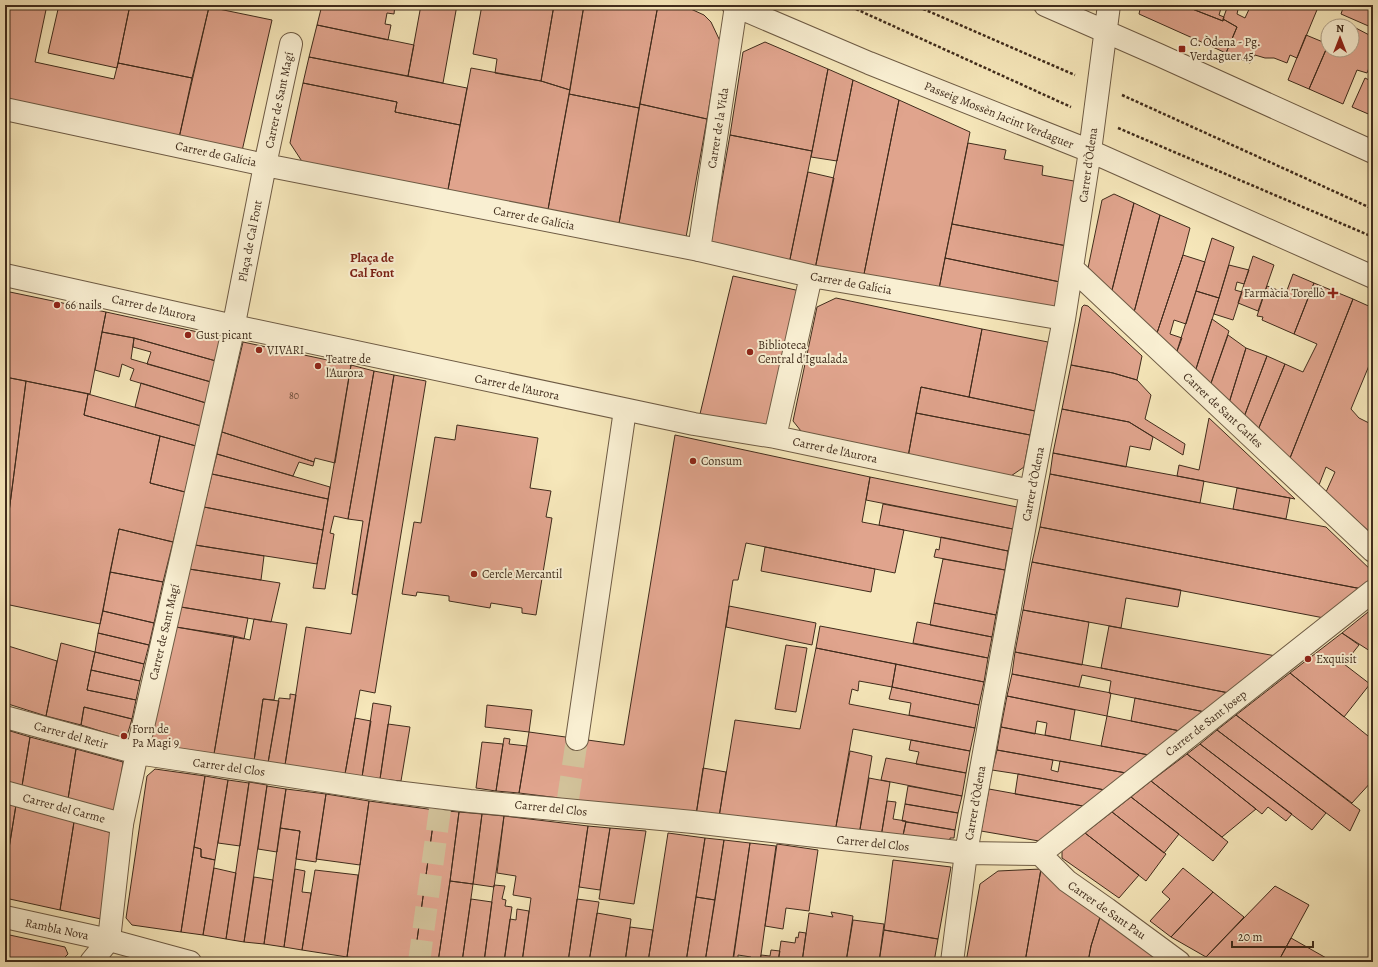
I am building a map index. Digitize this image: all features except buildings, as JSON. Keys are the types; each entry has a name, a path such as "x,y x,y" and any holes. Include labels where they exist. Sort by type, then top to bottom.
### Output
{"street":[{"path":"1045,5 1373,152"},
{"name":"Carrer d'Òdena","path":"952,962 966,853 1031,491 1064,319 1090,151 1109,5"},
{"name":"Passeig Mossèn Jacint Verdaguer","path":"734,6 869,63 1090,151 1373,277"},
{"name":"Carrer de la Vida","path":"699,250 734,6"},
{"name":"Carrer de Sant Magí","path":"266,160 291,44"},
{"name":"Carrer de Galícia","path":"5,109 266,160 699,250 811,276 1064,319"},
{"name":"Plaça de Cal Font","path":"234,326 266,160"},
{"name":"Carrer de Sant Carles","path":"1072,268 1373,551"},
{"name":"Carrer de l'Aurora","path":"5,275 625,410 694,424 775,437 1031,491"},
{"path":"775,437 811,276"},
{"name":"Carrer de Sant Magí","path":"109,940 122,824 234,326"},
{"path":"577,738 625,410"},
{"name":"Carrer de Sant Josep","path":"1040,854 1373,591"},
{"name":"Carrer del Retir","path":"5,717 137,753"},
{"name":"Carrer del Clos","path":"137,753 441,803 568,804 693,822 966,853 1040,854"},
{"name":"Carrer del Carme","path":"5,792 122,824"},
{"name":"Carrer de Sant Pau","path":"1040,854 1066,881 1179,962"},
{"name":"Rambla Nova","path":"5,917 109,940 190,962"},
{"path":"91,962 109,940"}],"path":[{"path":"914,5 1099,85 1373,209"}],"tunnel":[{"path":"568,799 577,739"},
{"path":"419,962 440,809"}],"place":[{"name":"C. Òdena - Pg. Verdaguer 45","path":"1182,49"},
{"name":"Farmàcia Torellò","path":"1333,293"},
{"name":"66 nails","path":"57,305"},
{"name":"Gust picant","path":"188,335"},
{"name":"VIVARI","path":"259,350"},
{"name":"Biblioteca Central d'Igualada","path":"750,352"},
{"name":"Teatre de l'Aurora","path":"318,366"},
{"name":"Consum","path":"693,461"},
{"name":"Cercle Mercantil","path":"474,574"},
{"name":"Exquisit","path":"1308,659"},
{"name":"Forn de Pa Magi 9","path":"124,736"}],"district":[{"name":"Plaça de Cal Font","path":"372,264"}]}
